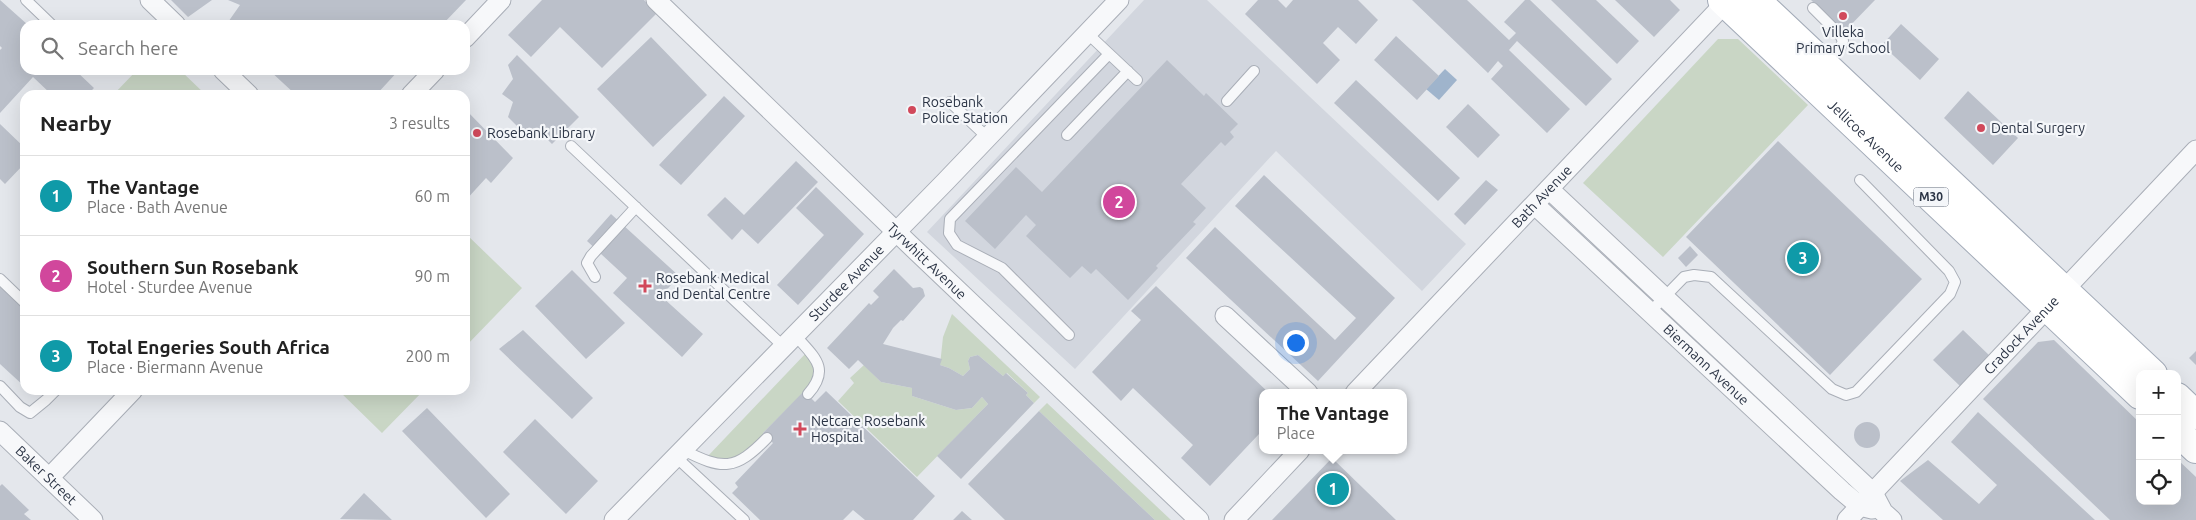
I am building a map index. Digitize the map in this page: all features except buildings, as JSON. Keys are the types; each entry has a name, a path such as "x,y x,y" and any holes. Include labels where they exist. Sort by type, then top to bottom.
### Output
{"main road":[{"name":"Jellicoe Avenue","path":"1756,0 1825,64 2057,299 2136,391"},
{"name":"Jellicoe Avenue","path":"1725,1 2057,299 2148,370"},
{"path":"2181,401 2196,414"},
{"path":"2181,435 2196,449"}],"street":[{"path":"150,0 171,20"},
{"path":"470,33 501,0"},
{"name":"Tyrwhitt Avenue","path":"656,0 896,232 1199,520"},
{"name":"Sturdee Avenue","path":"614,520 988,138 1119,0"},
{"name":"Bath Avenue","path":"1359,389 1535,205 1725,1"},
{"path":"228,75 244,90"},
{"path":"417,90 430,75"},
{"name":"Cradock Avenue","path":"1846,520 2196,150"},
{"name":"Biermann Avenue","path":"1549,189 1721,351 1867,499"},
{"name":"Biermann Avenue","path":"1535,205 1707,367 1888,516"},
{"path":"1225,316 1304,389"},
{"path":"1707,367 1721,351"},
{"path":"49,478 123,395"},
{"name":"Baker Street","path":"0,431 93,520"},
{"path":"1234,520 1296,454"}],"lane":[{"path":"26,0 47,20"},
{"path":"1813,8 1840,35 1843,41 1840,48 1825,64"},
{"path":"1087,33 1137,80"},
{"path":"1069,335 1002,268 957,245 949,233 950,219 1109,54"},
{"path":"1068,135 1128,71"},
{"path":"1227,101 1254,71"},
{"path":"950,102 988,138"},
{"path":"571,146 636,207 790,341 815,360 819,369 819,377 808,394"},
{"path":"1650,312 1684,277 1694,275 1711,277 1832,389 1846,394 1856,392 1950,294 1955,282 1949,271 1860,180"},
{"path":"595,277 587,263 591,256 636,207"},
{"path":"0,279 20,298"},
{"path":"0,386 20,407 30,413 51,395"},
{"path":"679,453 707,462 732,464 749,455 767,438"},
{"path":"679,453 744,520"}],"shaded area":[{"path":"1144,0 1207,0 1466,244 1422,291 1276,151 1075,369 927,232"}],"green space":[{"path":"1718,39 1738,39 1808,105 1663,257 1583,183"},
{"path":"132,75 185,75 201,90 118,90"},
{"path":"470,238 522,288 470,342"},
{"path":"952,314 1040,397 1034,403 1026,395 1028,393 1007,373 1003,376 978,355 970,357 968,361 970,369 963,376 940,365 943,337"},
{"path":"806,353 815,360 819,377 763,433 767,438 732,464 707,457"},
{"path":"864,365 881,382 912,388 912,396 956,410 972,408 982,397 988,404 917,477 838,401 854,383 850,378"},
{"path":"343,395 419,395 382,433"},
{"path":"1047,403 1171,520 1155,520 1039,411"}],"water":[{"path":"1445,69 1457,80 1439,100 1426,89"}],"place":[{"name":"Villeka Primary School","path":"1843,16"},
{"name":"Rosebank Police Station","path":"912,110"},
{"name":"Dental Surgery","path":"1981,128"},
{"name":"Rosebank Library","path":"477,133"},
{"name":"Southern Sun Rosebank","path":"1119,202"},
{"name":"Total Engeries South Africa","path":"1803,258"},
{"name":"Rosebank Medical and Dental Centre","path":"645,286"},
{"name":"Netcare Rosebank Hospital","path":"800,429"},
{"name":"The Vantage","path":"1333,489"}]}
